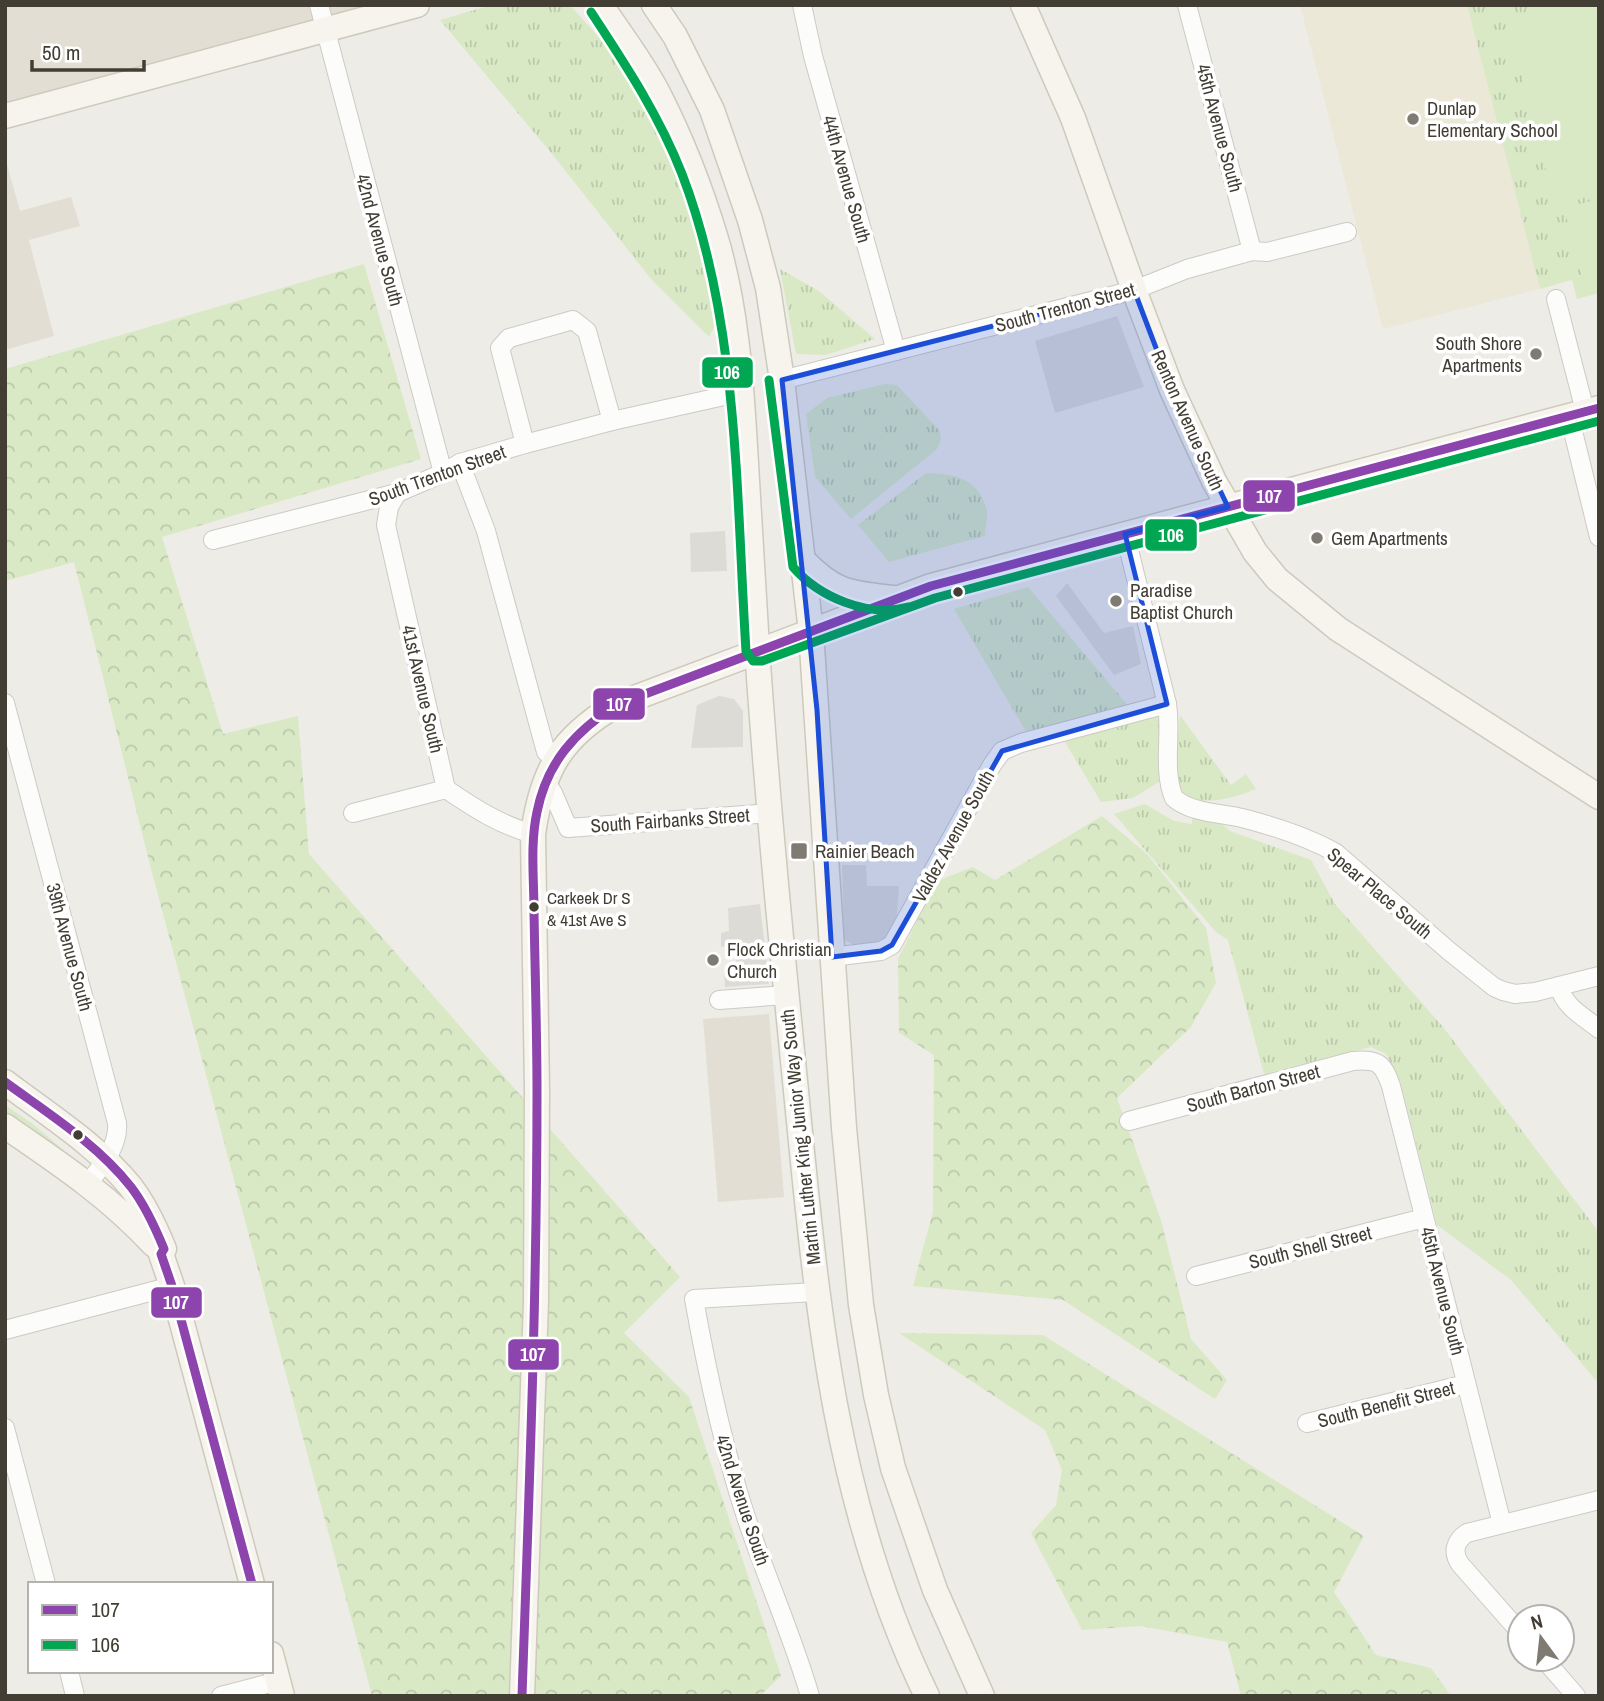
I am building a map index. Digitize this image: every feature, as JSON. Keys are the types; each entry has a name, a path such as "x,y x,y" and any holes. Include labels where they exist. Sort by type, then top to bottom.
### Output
{"main road":[{"path":"5,116 417,5"},
{"name":"Martin Luther King Junior Way South","path":"601,5 656,89 693,169 720,256 733,319 742,392 758,650 786,995 816,1292 835,1417 855,1500 898,1630 927,1696"},
{"path":"654,5 694,71 728,150 751,219 768,288 782,380 811,632 832,957 854,1248 861,1305 876,1395 893,1468 935,1590 982,1696"},
{"name":"Renton Avenue South","path":"1023,5 1073,118 1172,390 1228,507 1255,552 1277,579 1338,629 1599,797"},
{"path":"523,1696 536,1302 537,1090 533,834 538,802 551,769 587,724 616,705 931,586 1584,412"},
{"path":"804,561 818,576 841,590 894,598"},
{"path":"5,1082 105,1160 130,1185 157,1231 164,1248 161,1254"},
{"path":"5,1126 88,1184 127,1216 161,1254 251,1582"},
{"path":"273,1662 280,1688"}],"street":[{"name":"42nd Avenue South","path":"319,5 443,473"},
{"name":"44th Avenue South","path":"802,5 813,56 896,351"},
{"name":"45th Avenue South","path":"1187,5 1252,251"},
{"name":"South Trenton Street","path":"782,380 1134,290 1187,269 1252,251 1267,252 1347,232"},
{"path":"1556,299 1584,412 1599,537"},
{"path":"524,444 500,348 509,338 549,326 573,320 587,331 612,421"},
{"name":"South Trenton Street","path":"213,540 397,493 460,463 524,444 742,392"},
{"path":"460,463 486,531 551,769"},
{"name":"41st Avenue South","path":"397,493 389,507 386,525 446,789"},
{"path":"1125,534 1167,704"},
{"name":"39th Avenue South","path":"5,703 117,1123 117,1133 105,1160 88,1184"},
{"name":"Spear Place South","path":"1167,704 1170,721 1168,775 1174,798 1187,807 1245,819 1320,844 1336,853 1494,987 1515,994 1559,986"},
{"name":"Valdez Avenue South","path":"832,957 881,951 892,945 1002,751 1021,743 1167,704"},
{"name":"South Fairbanks Street","path":"551,769 553,793 568,828 771,813"},
{"path":"353,813 446,789 484,815 516,830 533,834"},
{"path":"1599,976 1559,986 1568,1005 1599,1029"},
{"path":"719,1000 786,995"},
{"name":"South Barton Street","path":"1129,1121 1353,1061 1377,1062"},
{"name":"45th Avenue South","path":"1377,1062 1391,1086 1502,1524"},
{"name":"South Shell Street","path":"1196,1276 1424,1218"},
{"path":"5,1330 172,1286"},
{"name":"42nd Avenue South","path":"810,1696 745,1513 713,1403 694,1300 816,1292"},
{"name":"South Benefit Street","path":"1307,1423 1466,1384"},
{"path":"5,1427 45,1582"},
{"path":"1506,1616 1460,1564 1455,1553 1456,1544 1467,1533 1599,1500"},
{"path":"69,1673 75,1696"},
{"path":"1556,1673 1576,1696"},
{"path":"221,1696 280,1688"}],"highlighted area":[{"path":"1134,290 1172,390 1228,507 1125,534 1167,704 1002,751 892,945 881,951 832,957 817,710 782,380"}],"shaded area":[{"path":"5,5 387,5 5,108"},
{"name":"Dunlap Elementary School","path":"1300,5 1467,5 1540,289 1383,329"},
{"path":"5,157 20,211 71,197 80,226 29,240 54,336 5,350"},
{"path":"1117,316 1144,387 1055,413 1035,341"},
{"path":"725,531 727,571 691,572 690,533"},
{"path":"1067,583 1104,633 1133,626 1141,664 1114,675 1056,596"},
{"path":"719,696 734,699 743,711 743,747 691,748 697,705"},
{"path":"842,865 866,865 867,886 899,886 896,926 884,943 853,945 844,939"},
{"path":"760,904 769,984 725,987 724,970 737,968 735,945 721,947 721,933 729,931 728,908"},
{"path":"769,1014 784,1197 718,1202 703,1019"}],"green space":[{"path":"492,5 570,5 610,50 653,119 694,216 717,321 709,337 651,279 552,154 440,20"},
{"path":"1467,5 1599,5 1599,293 1577,299 1572,280 1540,289"},
{"path":"1564,5 1599,5 1599,187 1554,201 1509,27 1516,19"},
{"path":"1599,199 1599,285 1585,288 1564,208"},
{"path":"364,264 421,459 162,537 223,734 298,716 309,854 680,1277 624,1333 689,1397 781,1676 760,1696 372,1696 151,869 74,562 5,581 5,369"},
{"path":"780,269 819,291 875,339 826,355 796,354"},
{"path":"885,384 897,385 940,431 941,440 937,449 851,519 815,477 806,414 827,398"},
{"path":"926,473 954,476 977,489 987,510 985,536 889,562 858,525"},
{"path":"1028,587 1130,708 1028,735 954,609"},
{"path":"1160,714 1162,780 1133,798 1101,802 1063,739"},
{"path":"1180,715 1231,785 1246,774 1256,789 1220,800 1202,801 1183,797 1175,764"},
{"path":"1145,804 1174,821 1192,824 1192,815 1213,816 1230,831 1311,860 1335,904 1443,1027 1599,1232 1599,1384 1511,1280 1437,1225 1400,1081 1386,1054 1371,1047 1264,1074 1228,940 1216,932 1114,814"},
{"path":"1102,816 1147,854 1206,928 1216,983 1191,1027 1117,1098 1161,1220 1191,1339 1227,1380 1215,1399 1063,1300 913,1286 933,1211 934,1055 899,1033 898,959 937,881 973,867 995,880"},
{"path":"5,1105 33,1124 75,1160 74,1162 5,1119"},
{"path":"899,1333 1043,1335 1364,1536 1334,1592 1376,1655 1431,1668 1451,1696 1241,1696 1227,1642 1141,1626 1082,1630 1031,1533 1056,1505 1062,1470 1045,1430"}],"transit line":[{"name":"106","path":"591,12 663,131 682,174 701,231 715,289 725,349 732,409 746,651 753,661 762,661 935,598 1599,421"},
{"name":"106","path":"769,380 793,567 816,587 845,602 877,610 908,607"},
{"name":"107","path":"522,1696 537,1168 533,849 542,794 565,750 588,726 616,705 931,586 1599,408"},
{"name":"107","path":"5,1082 72,1130 118,1171 141,1201 153,1224 164,1249 161,1254 251,1582"}],"place":[{"name":"Dunlap Elementary School","path":"1413,119"},
{"name":"South Shore Apartments","path":"1536,354"},
{"name":"Gem Apartments","path":"1317,538"},
{"name":"Paradise Baptist Church","path":"1116,601"},
{"name":"Rainier Beach","path":"799,851"},
{"name":"Carkeek Dr S & 41st Ave S","path":"534,907"},
{"name":"Flock Christian Church","path":"713,960"}]}
